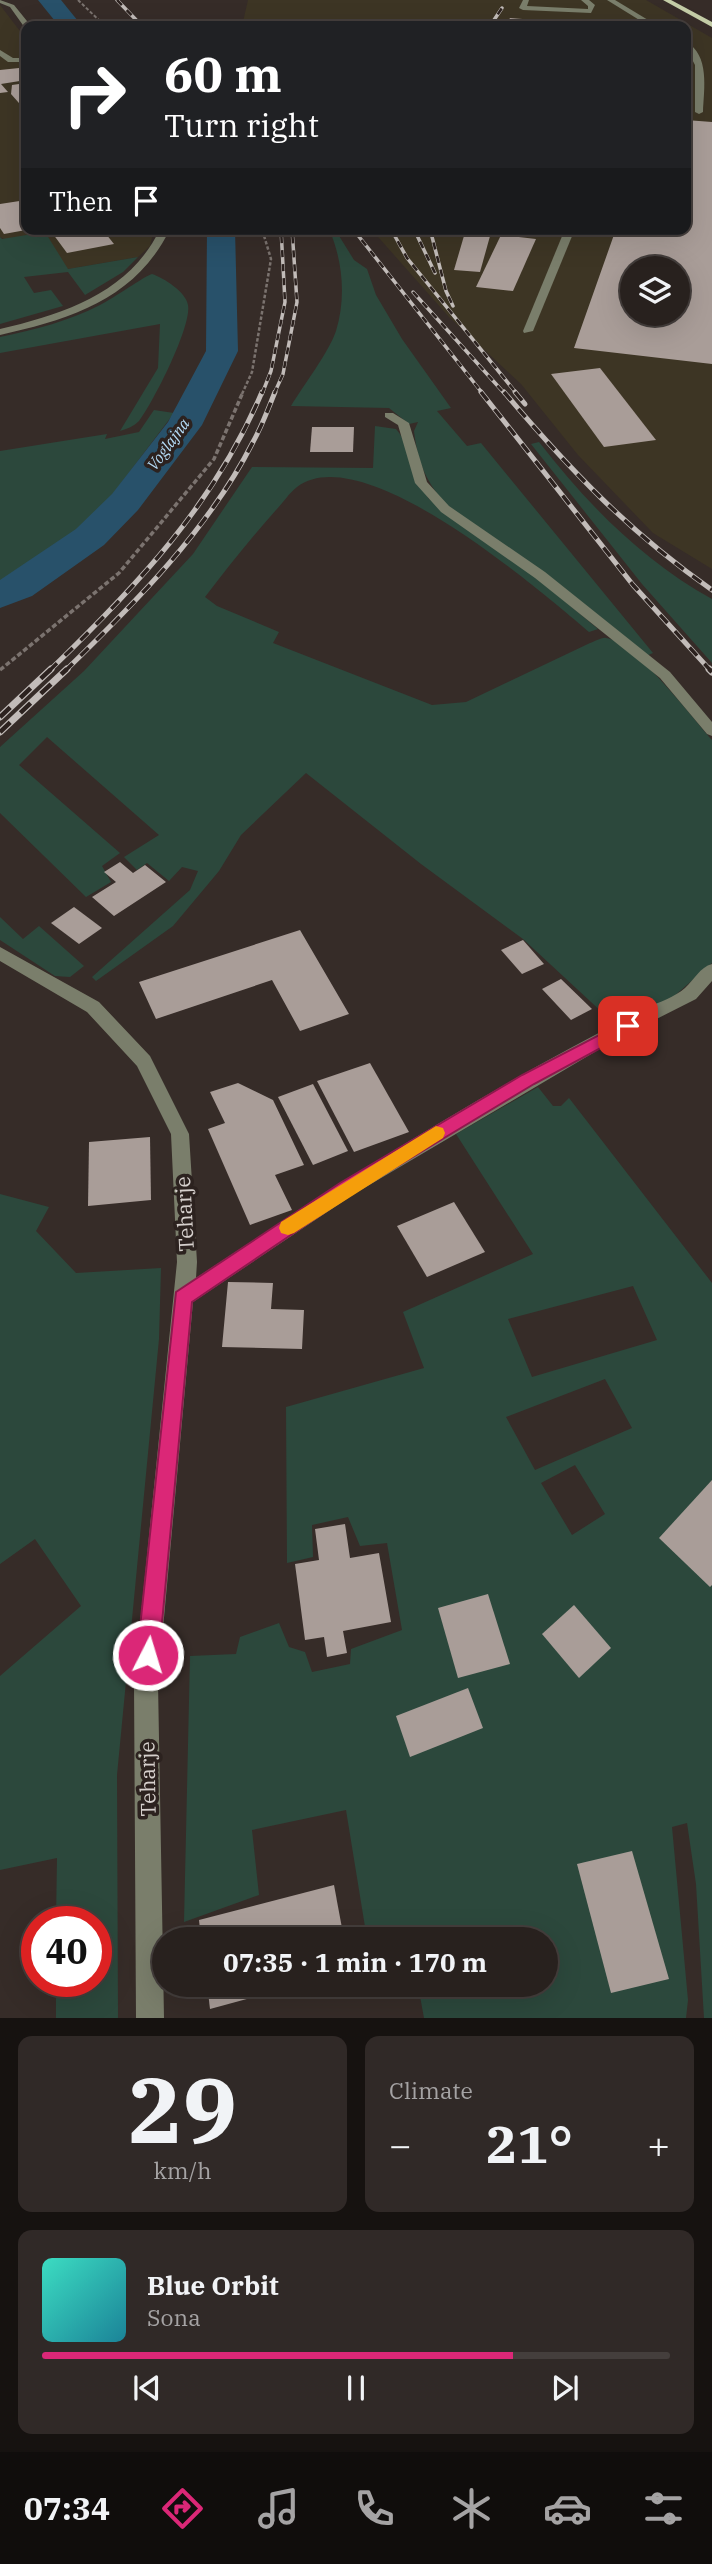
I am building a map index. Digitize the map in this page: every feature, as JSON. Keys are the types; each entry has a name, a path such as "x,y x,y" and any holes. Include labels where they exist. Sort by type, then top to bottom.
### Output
{"main road":[{"path":"666,0 712,25"}],"street":[{"path":"526,0 523,8 592,11 592,5 584,0"},
{"path":"610,0 646,21"},
{"path":"0,1 12,6 24,21"},
{"path":"691,47 702,54"},
{"path":"691,49 698,59 699,112"},
{"path":"0,52 10,60 21,60"},
{"path":"0,332 29,326 97,299 124,282 143,265 159,247 163,235"},
{"path":"528,331 568,235"},
{"path":"389,415 402,424 421,483 439,503 540,575 665,676 712,731"},
{"name":"Teharje","path":"0,953 93,1007 144,1061 180,1133 187,1262 146,1683 150,2018"},
{"path":"183,1298 347,1188 441,1131 597,1041 690,994 712,970"}],"path":[{"path":"78,0 99,21"},
{"path":"0,670 119,573 214,459 252,372 271,258 264,235"}],"shaded area":[{"path":"248,0 646,0 682,21 243,21"},
{"path":"0,5 21,32 21,235 153,235 150,246 138,257 68,269 0,237"},
{"path":"691,26 712,38 712,569 653,533 578,455 521,384 449,317 376,235 691,235"}],"green space":[{"path":"47,235 68,269 138,257 123,272 85,295 68,272 24,277 34,293 51,290 63,306 0,324 0,237"},
{"path":"331,235 338,235 354,260 367,269 376,295 402,339 451,408 437,411 467,446 481,443 653,653 646,656 449,508 429,482 421,464 414,431 418,422 409,424 389,408 291,406 328,349 336,331 342,293 338,255"},
{"path":"152,274 168,282 183,295 188,305 188,315 162,382 139,421 130,427 120,431 158,368 160,324 0,353 0,337 76,316"},
{"path":"154,410 174,413 90,524 0,582 0,451 107,434 105,439 139,432"},
{"path":"375,426 396,429 402,437 429,499 536,577 598,629 589,632 492,554 405,500 363,483 326,477 297,487 291,492 205,597 217,606 279,632 273,643 432,705 466,702 604,638 618,642 632,652 662,681 712,740 712,963 672,998 618,1027 523,939 421,864 306,773 241,835 219,871 173,926 96,981 92,977 190,890 198,871 182,867 169,881 147,863 137,870 124,857 159,835 47,737 19,765 120,853 102,866 111,882 86,897 0,813 0,747 84,671 193,554 252,467 373,468"},
{"path":"539,442 618,530 663,567 712,599 712,663 642,584 531,444"},
{"path":"0,917 23,939 39,926 84,966 70,977 55,976 0,940"},
{"path":"538,1087 553,1106 561,1106 569,1098 712,1283 712,2018 704,2018 696,1884 687,1823 672,1827 688,2000 686,2018 424,2018 420,1997 558,1997 558,1927 365,1927 346,1810 252,1830 259,1895 184,1922 190,1656 236,1654 240,1637 279,1623 289,1647 305,1652 312,1672 350,1664 351,1649 402,1630 387,1543 360,1546 348,1517 312,1525 313,1557 287,1563 286,1407 424,1368 403,1312 533,1254 456,1134","holes":["633,1286 657,1340 532,1377 508,1319","605,1379 632,1428 535,1470 506,1417","575,1465 605,1514 572,1535 541,1483"]},
{"path":"0,1194 49,1207 36,1231 76,1273 161,1268 159,1339 117,1775 118,2018 56,2018 56,1997 112,1997 112,1906 56,1906 57,1858 0,1870 0,1676 81,1606 35,1539 0,1564"}],"building":[{"path":"510,18 548,21 508,21"},
{"path":"19,68 21,81 1,84 8,92 0,93 0,70"},
{"path":"21,84 21,105 11,94 12,85"},
{"path":"691,120 712,122 712,364 574,348 614,235 691,235"},
{"path":"21,201 21,231 4,234 0,228 0,204"},
{"path":"54,235 107,235 114,244 67,253"},
{"path":"464,235 490,235 480,272 454,270"},
{"path":"501,235 536,239 513,291 476,287"},
{"path":"600,368 656,440 604,447 551,374"},
{"path":"312,427 354,427 353,452 310,452"},
{"path":"120,862 133,873 145,865 166,882 114,916 92,897 116,882 104,872"},
{"path":"74,907 102,928 79,944 51,923"},
{"path":"300,930 349,1014 300,1031 272,980 156,1019 139,982"},
{"path":"523,940 544,964 522,974 501,950"},
{"path":"561,979 592,1009 571,1020 542,989"},
{"path":"370,1063 409,1132 354,1152 317,1081"},
{"path":"238,1083 273,1100 304,1165 275,1175 292,1210 250,1225 208,1129 225,1123 210,1092"},
{"path":"313,1084 348,1151 313,1165 278,1097"},
{"path":"150,1137 151,1200 88,1206 89,1142"},
{"path":"454,1202 485,1252 427,1277 397,1226"},
{"path":"228,1282 273,1283 271,1309 304,1310 302,1349 222,1347"},
{"path":"712,1480 712,1585 710,1587 659,1538"},
{"path":"345,1524 350,1558 379,1553 391,1622 343,1631 347,1653 327,1657 324,1637 305,1640 295,1564 319,1560 315,1529"},
{"path":"488,1594 510,1664 458,1678 438,1608"},
{"path":"574,1605 611,1648 579,1678 542,1634"},
{"path":"468,1688 483,1728 410,1757 396,1716"},
{"path":"632,1851 669,1979 611,1993 577,1864"},
{"path":"334,1885 342,1927 200,1927 199,1920"},
{"path":"209,1997 254,1997 210,2009"}],"waterway":[{"name":"Voglajna","path":"49,0 67,21"},
{"name":"Voglajna","path":"0,596 18,587 90,537 125,502 184,425 222,351 221,235"}],"railway":[{"path":"117,0 137,21"},
{"path":"493,21 502,8"},
{"path":"262,394 271,371 285,302 281,235"},
{"path":"274,394 283,374 297,302 292,235"},
{"path":"358,235 483,394"},
{"path":"394,235 407,258 517,394"},
{"path":"417,235 435,273"},
{"path":"432,235 446,291 453,306"},
{"path":"413,292 505,394"},
{"path":"51,669 142,576 196,508 243,433 262,392"},
{"path":"65,671 144,592 193,535 235,474 259,430 275,392"},
{"path":"481,392 633,585 711,671"},
{"path":"504,392 601,498 654,545 712,590"},
{"path":"515,392 525,404"},
{"path":"0,717 51,669"},
{"path":"0,732 67,669"}],"slow traffic":[{"path":"288,1228 436,1133"}],"route":[{"path":"148,1655 183,1298 347,1188 528,1080 628,1026"}]}
